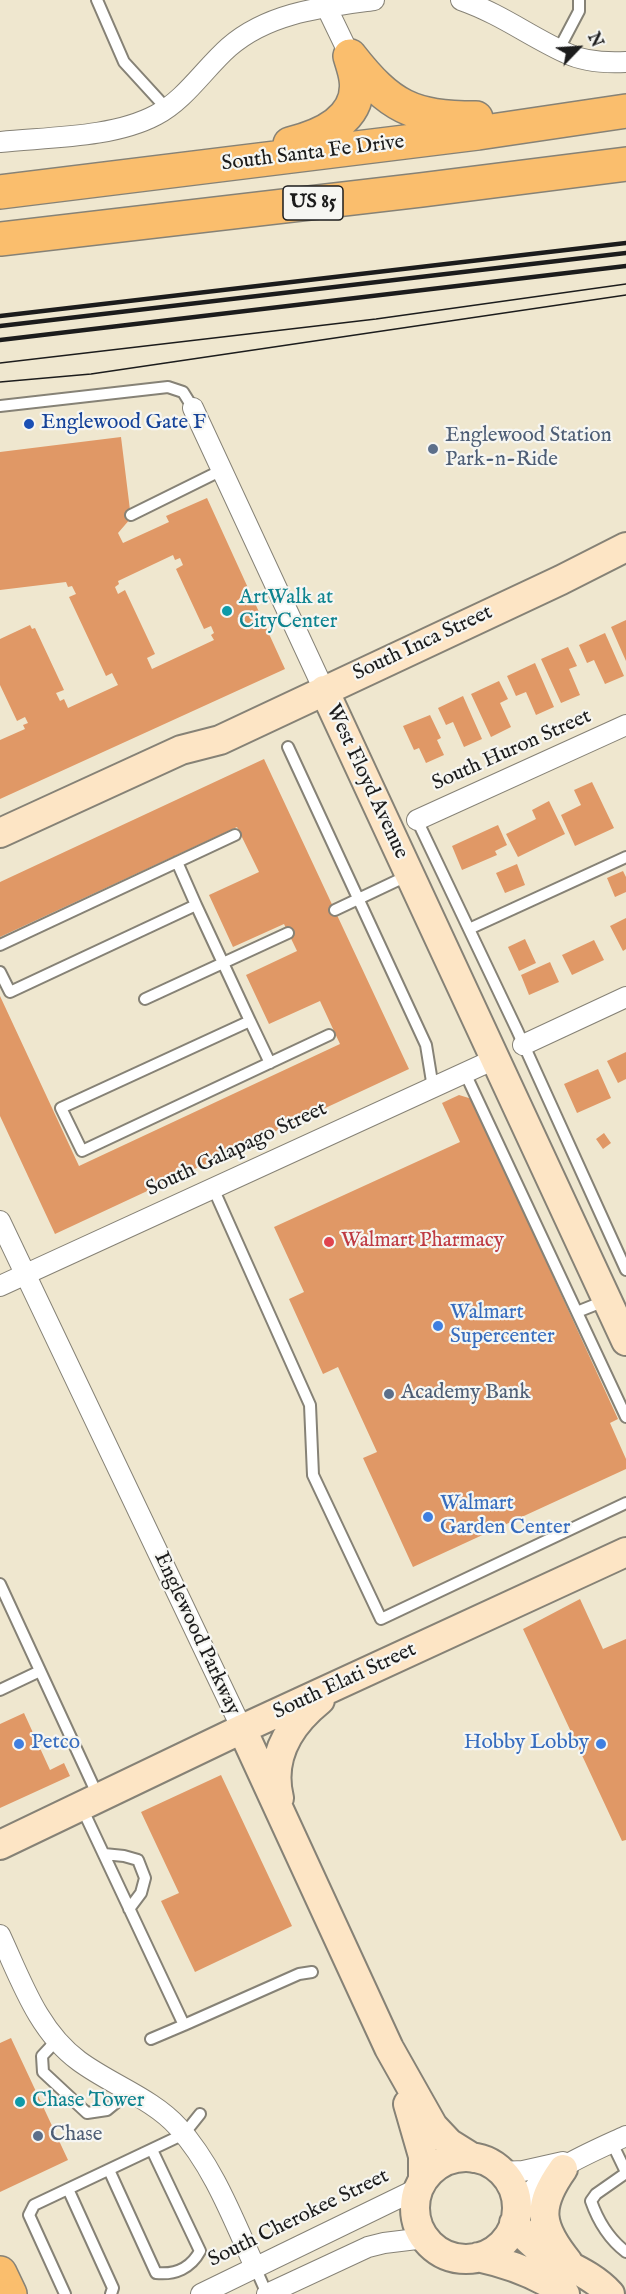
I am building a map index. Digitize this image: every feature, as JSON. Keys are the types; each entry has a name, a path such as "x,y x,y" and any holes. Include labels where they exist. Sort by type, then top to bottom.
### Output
{"highway":[{"path":"350,56 370,81 394,102 408,109 438,117 542,117 625,111"},
{"path":"150,175 263,151 327,131 348,114 354,103 357,80 350,56"},
{"name":"South Santa Fe Drive","path":"0,192 478,133 625,111"},
{"name":"US 85","path":"0,239 626,164"}],"street":[{"path":"0,142 113,130 142,122 167,109 215,61 243,37 276,20 325,3 374,0"},
{"path":"464,1 508,20 567,54 591,61 626,62"},
{"path":"325,3 350,56"},
{"name":"West Floyd Avenue","path":"194,408 626,1341"},
{"name":"South Inca Street","path":"0,833 181,750 220,740 561,580 626,547"},
{"name":"South Huron Street","path":"417,820 626,725"},
{"name":"South Inca Street","path":"0,853 187,766 220,740"},
{"path":"523,1046 626,997"},
{"name":"South Galapago Street","path":"0,1286 495,1059"},
{"name":"Englewood Parkway","path":"0,1221 242,1729 389,2048 433,2126 449,2143 473,2158"},
{"name":"South Elati Street","path":"0,1845 242,1729 626,1552"},
{"path":"285,1821 276,1774 281,1748 300,1719 340,1684"},
{"path":"0,1935 42,2021 56,2042 79,2061 160,2112 184,2134 212,2175 255,2267"},
{"name":"Englewood Parkway","path":"389,2048 423,2156 421,2184"},
{"path":"610,2294 589,2276 546,2254 530,2242 515,2218 515,2195 512,2186 501,2172 488,2163 473,2158 457,2158 441,2163 421,2184 415,2214 420,2230 430,2245 447,2256 465,2259 478,2257 500,2245 515,2218 530,2192 572,2163 619,2140"},
{"path":"501,2172 572,2163"},
{"path":"572,2163 547,2194 544,2205 544,2220 554,2243 572,2266"},
{"name":"South Cherokee Street","path":"201,2294 421,2184"},
{"path":"267,2294 368,2247 384,2242 425,2238"},
{"path":"478,2257 506,2263 528,2272 565,2294"}],"lane":[{"path":"97,0 124,62 167,109"},
{"path":"559,49 579,11 579,0"},
{"name":"West Floyd Avenue","path":"0,406 168,387 186,394 194,408"},
{"path":"131,515 222,470"},
{"path":"288,747 426,1045 433,1088"},
{"name":"West Floyd Avenue","path":"417,820 626,1270"},
{"path":"0,945 235,835"},
{"path":"469,929 626,857"},
{"path":"177,862 270,1063"},
{"path":"335,910 409,875"},
{"path":"0,972 10,992 196,905"},
{"path":"145,999 288,933"},
{"path":"250,1020 61,1108 82,1151 329,1035"},
{"path":"465,1073 626,1417"},
{"path":"213,1188 310,1405 313,1475 381,1619 626,1503"},
{"path":"577,1312 607,1300"},
{"path":"0,1584 40,1671 90,1802 104,1854 184,2025"},
{"path":"0,1690 40,1671"},
{"path":"104,1854 138,1860 145,1878 141,1893 129,1909"},
{"path":"151,2039 299,1974 312,1972"},
{"path":"56,2042 42,2056 43,2072 87,2113 107,2110 129,2092"},
{"path":"65,2294 29,2216 34,2205 184,2134 200,2114"},
{"path":"619,2140 626,2173 596,2194 591,2201 612,2240 626,2252"},
{"path":"109,2170 156,2272 168,2274 193,2263 200,2251 152,2150"},
{"path":"68,2189 113,2288 111,2294"},
{"path":"255,2267 267,2294"}],"building":[{"name":"ArtWalk at CityCenter","path":"121,437 131,518 118,533 123,543 169,522 166,516 207,498 285,669 0,799 0,740 25,729 23,725 28,723 25,717 17,721 0,685 0,639 30,625 32,629 35,628 64,690 56,693 60,701 64,699 68,708 118,685 112,673 106,676 69,597 76,594 72,586 68,587 66,582 0,590 0,452","holes":["173,555 175,560 180,558 183,565 176,569 204,629 211,626 214,633 211,635 214,640 152,669 147,658 155,654 125,590 118,594 115,587 119,584 118,581"]},
{"path":"626,620 626,661 611,627"},
{"path":"605,633 624,676 605,684 594,660 587,663 579,645"},
{"path":"568,647 577,666 569,669 580,695 561,703 541,659"},
{"path":"535,663 554,707 536,715 526,692 516,696 507,676"},
{"path":"499,681 508,699 500,703 511,727 491,737 471,694"},
{"path":"463,696 482,739 464,747 453,722 446,725 438,708"},
{"path":"430,715 441,738 437,740 444,755 426,763 419,748 414,750 403,726"},
{"path":"264,759 409,1069 55,1234 0,1116 0,996 79,1166 340,1044 320,1001 269,1024 246,975 297,951 284,924 233,947 209,895 259,872 237,827 0,937 0,882"},
{"path":"592,782 614,828 575,846 561,815 581,805 574,790"},
{"path":"549,801 565,834 518,857 506,834 536,819 532,810"},
{"path":"498,825 507,845 495,851 497,855 462,870 452,846"},
{"path":"517,864 525,885 505,893 496,873"},
{"path":"623,871 626,877 626,892 615,897 607,878"},
{"path":"626,918 626,949 623,951 610,926"},
{"path":"525,939 536,963 519,971 508,947"},
{"path":"594,940 604,960 572,975 562,955"},
{"path":"550,962 559,982 529,995 521,975"},
{"path":"626,1052 626,1079 618,1083 607,1061"},
{"path":"598,1069 611,1098 577,1113 564,1084"},
{"name":"Walmart Supercenter","path":"459,1095 472,1099 618,1419 610,1423 626,1459 626,1469 413,1567 363,1458 377,1452 338,1367 323,1374 289,1299 304,1292 274,1227 460,1142 442,1103"},
{"path":"604,1133 611,1143 603,1149 596,1139"},
{"name":"Hobby Lobby","path":"580,1599 603,1649 626,1639 626,1840 622,1841 523,1629"},
{"name":"Petco","path":"24,1713 50,1770 64,1763 70,1776 0,1808 0,1724"},
{"path":"221,1775 292,1926 195,1972 161,1901 179,1893 141,1812"},
{"name":"Chase Tower","path":"11,2038 68,2160 0,2192 0,2043"}],"tram line":[{"path":"0,363 376,319 626,284"},
{"path":"0,382 91,374 626,295"}],"railway":[{"path":"0,316 626,243"},
{"path":"0,326 626,253"},
{"path":"0,340 626,266"}],"place":[{"name":"Englewood Gate F","path":"29,424"},
{"name":"Englewood Station Park-n-Ride","path":"433,449"},
{"name":"ArtWalk at CityCenter","path":"227,611"},
{"name":"Walmart Pharmacy","path":"329,1242"},
{"name":"Walmart Supercenter","path":"438,1326"},
{"name":"Academy Bank","path":"389,1394"},
{"name":"Walmart Garden Center","path":"428,1517"},
{"name":"Petco","path":"19,1744"},
{"name":"Hobby Lobby","path":"601,1744"},
{"name":"Chase Tower","path":"20,2102"},
{"name":"Chase","path":"38,2136"}]}
